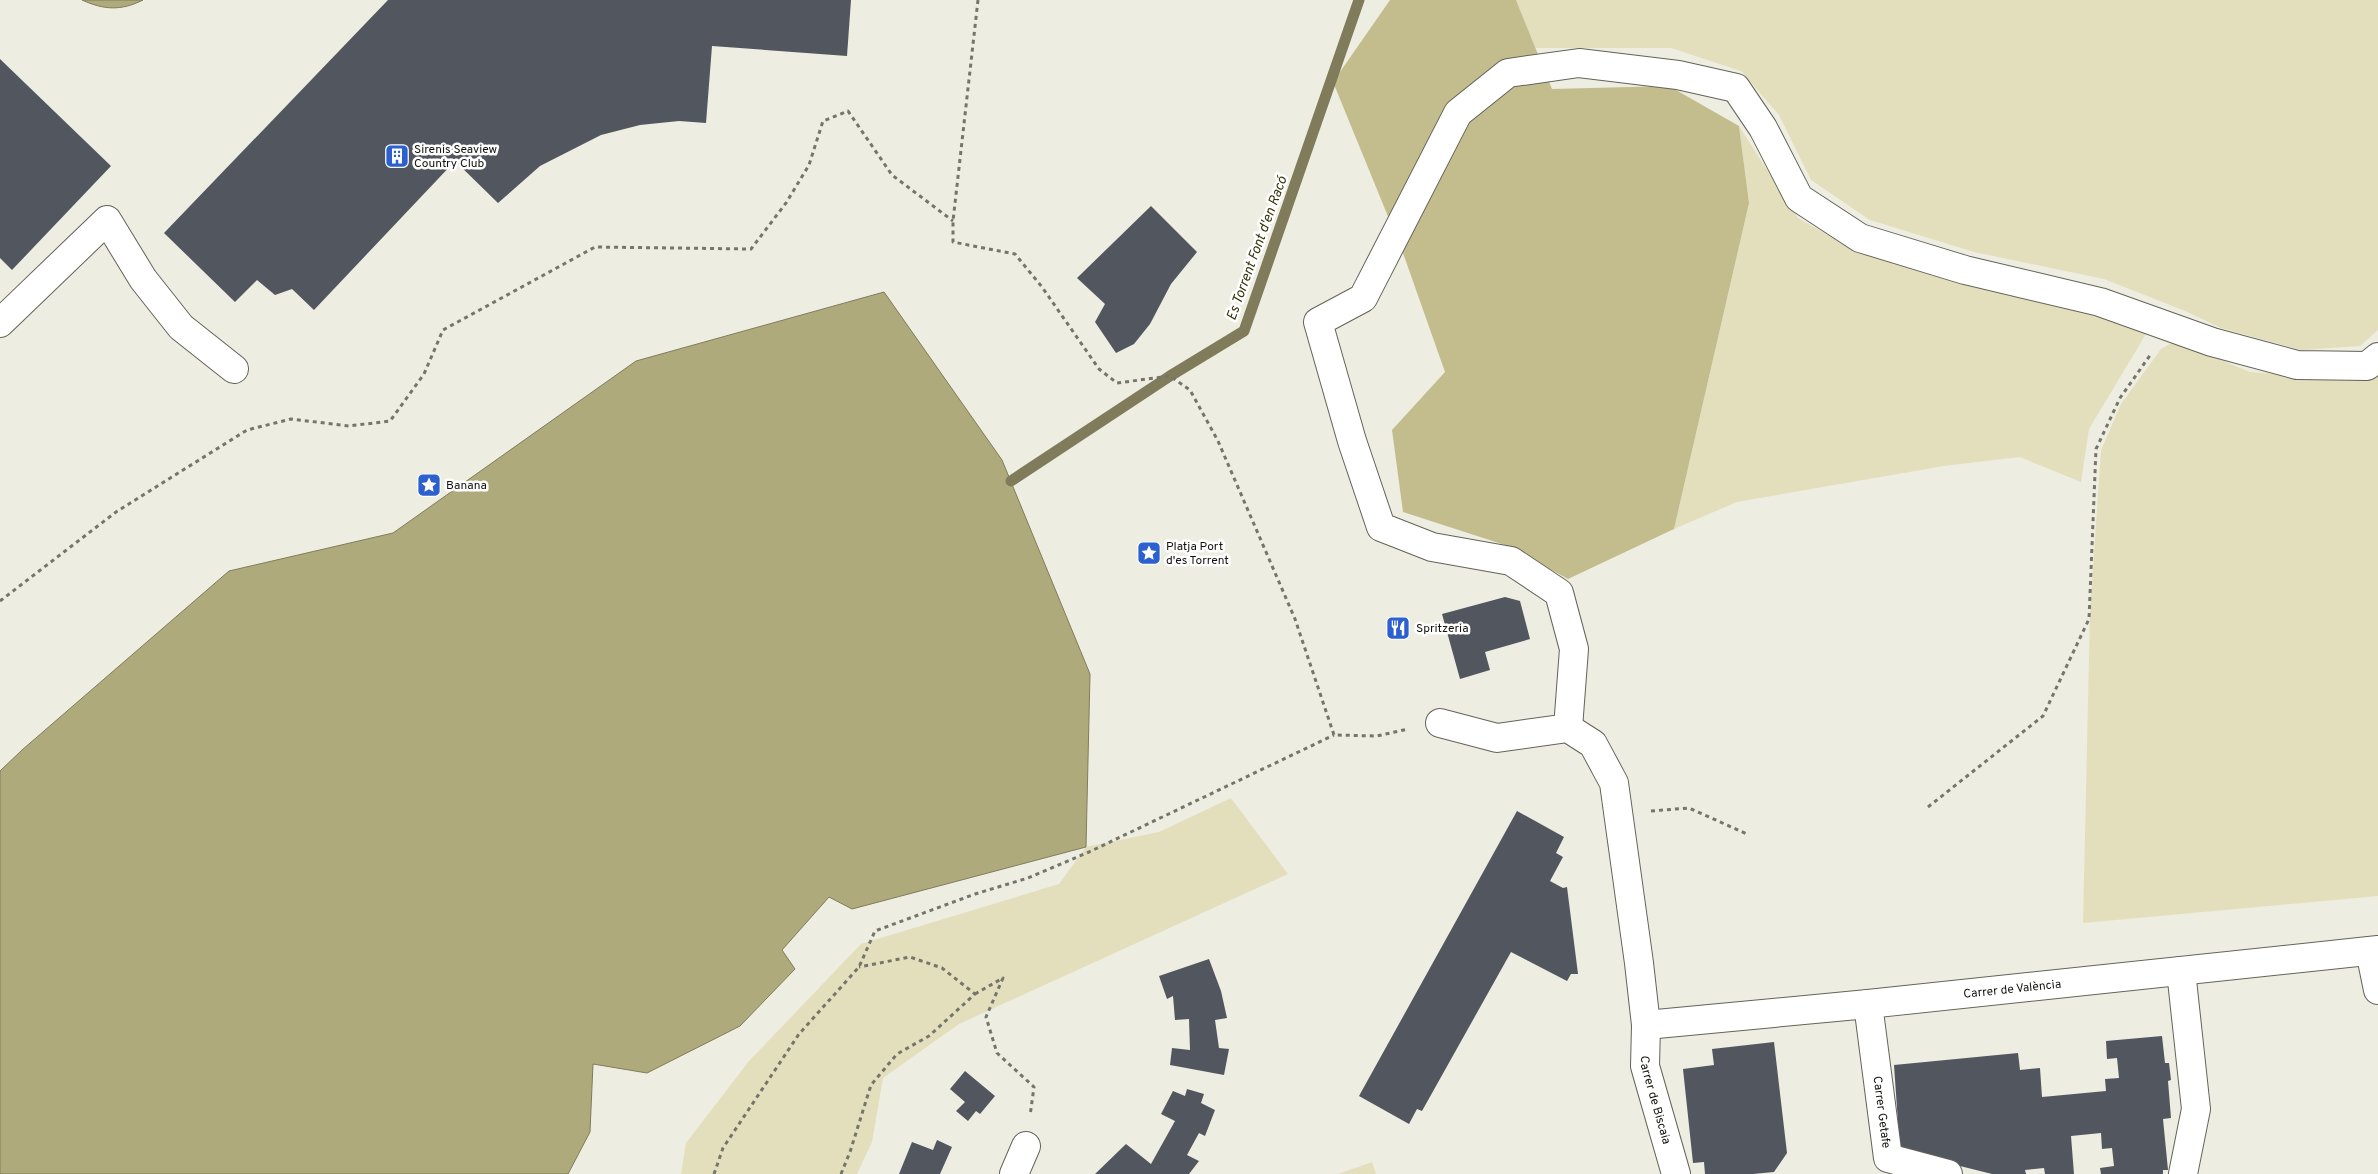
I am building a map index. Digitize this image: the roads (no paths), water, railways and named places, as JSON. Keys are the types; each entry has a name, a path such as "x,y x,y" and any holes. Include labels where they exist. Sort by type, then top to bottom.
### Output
{"street":[{"path":"1440,723 1498,738 1568,728 1574,649 1559,592 1511,561 1432,547 1381,527 1352,441 1318,322 1363,298 1458,113 1508,73 1579,63 1678,75 1736,88 1763,128 1799,198 1860,238 1965,270 2100,302 2212,342 2297,365 2368,366 2378,357"},
{"path":"0,323 107,220 143,279 181,328 234,369"},
{"name":"Carrer de Biscaia","path":"1568,728 1593,744 1614,783 1646,1025 1645,1066 1676,1174"},
{"path":"2374,950 2378,990"},
{"name":"Carrer de València","path":"1646,1025 1868,1004 2374,950"},
{"path":"2181,970 2196,1109 2183,1174"},
{"name":"Carrer Getafe","path":"1868,1004 1888,1158 1948,1174"},
{"path":"1014,1174 1026,1146"}],"waterway":[{"name":"Es Torrent Font d'en Racó","path":"1011,481 1170,376 1244,331 1359,0"}],"place":[{"name":"Sirenis Seaview Country Club","path":"397,156"},
{"name":"Banana","path":"429,485"},
{"name":"Platja Port d'es Torrent","path":"1149,553"},
{"name":"Spritzeria","path":"1398,628"}]}
